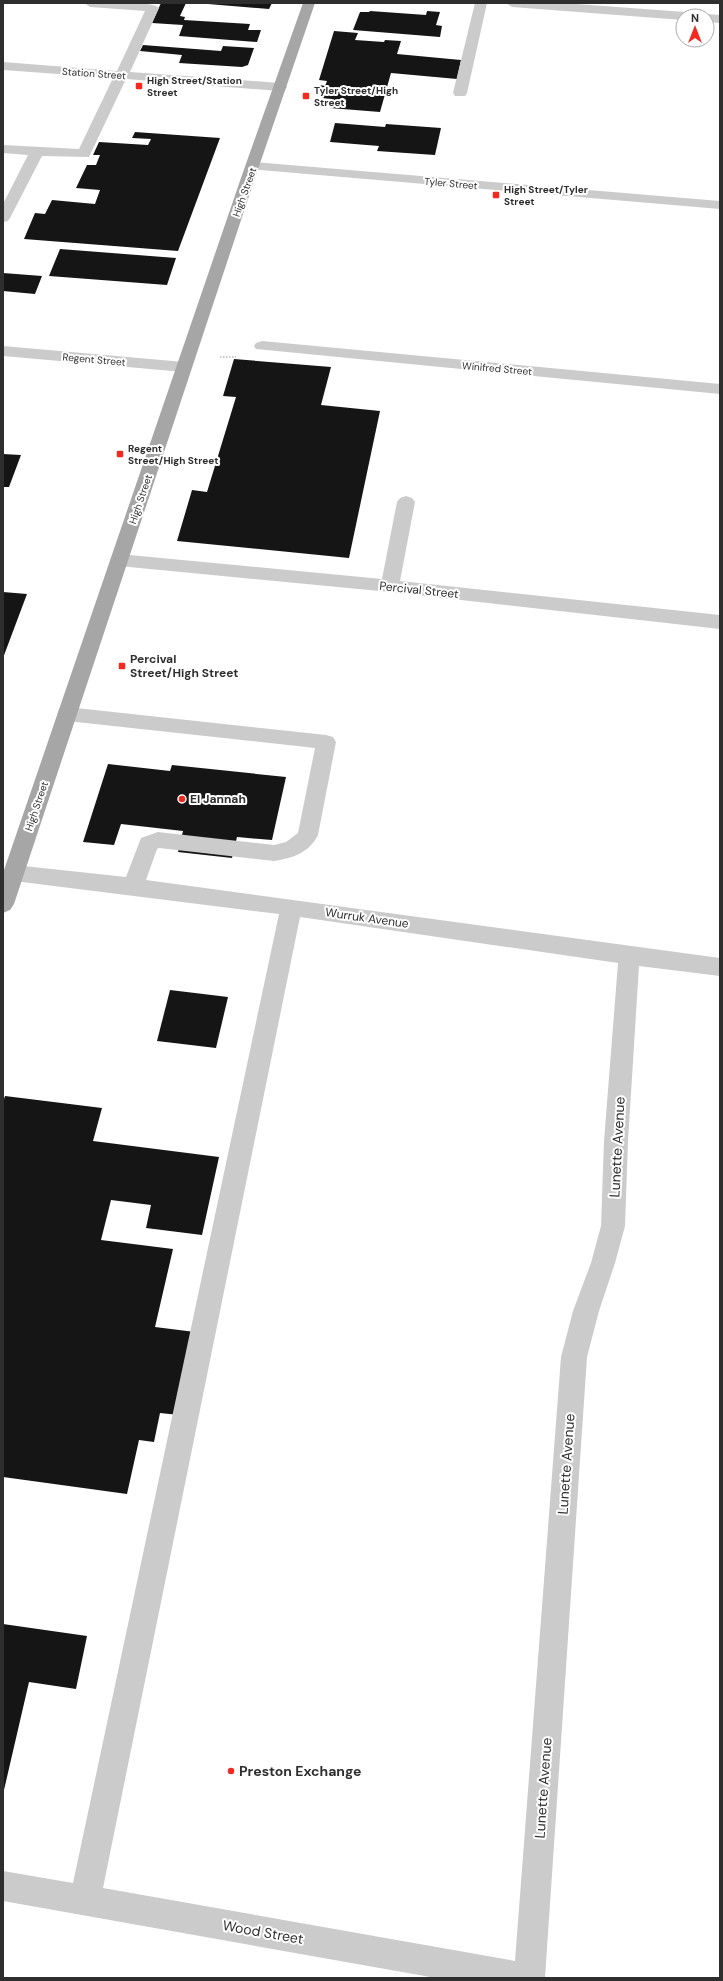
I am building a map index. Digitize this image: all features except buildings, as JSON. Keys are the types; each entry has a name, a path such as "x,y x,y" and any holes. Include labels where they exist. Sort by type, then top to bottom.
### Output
{"main road":[{"name":"High Street","path":"3,904 118,560 309,3"}],"street":[{"path":"3,148 84,154 153,8 90,3"},
{"path":"460,93 481,3"},
{"path":"512,3 664,9 675,13"},
{"name":"Station Street","path":"3,66 280,87"},
{"path":"3,218 37,151"},
{"name":"Tyler Street","path":"254,166 720,206"},
{"name":"Winifred Street","path":"268,347 720,389"},
{"name":"Regent Street","path":"3,351 184,367"},
{"path":"390,586 406,502"},
{"name":"Percival Street","path":"118,560 390,586 720,622"},
{"path":"67,714 326,742 308,835 299,846 274,853 158,840 148,844 134,885"},
{"name":"Wurruk Avenue","path":"14,873 134,885 629,956 720,967"},
{"path":"85,1901 291,907"},
{"name":"Lunette Avenue","path":"529,1978 574,1357 586,1311 603,1263 613,1226 616,1141 629,956"},
{"name":"Wood Street","path":"3,1886 524,1978"}],"path":[{"path":"184,367 224,356 270,360 268,347"}],"place":[{"name":"High Street/Station Street","path":"139,86"},
{"name":"Tyler Street/High Street","path":"306,96"},
{"name":"High Street/Tyler Street","path":"496,195"},
{"name":"Regent Street/High Street","path":"120,454"},
{"name":"Percival Street/High Street","path":"122,666"},
{"name":"El Jannah","path":"182,799"},
{"name":"Preston Exchange","path":"231,1771"}]}
